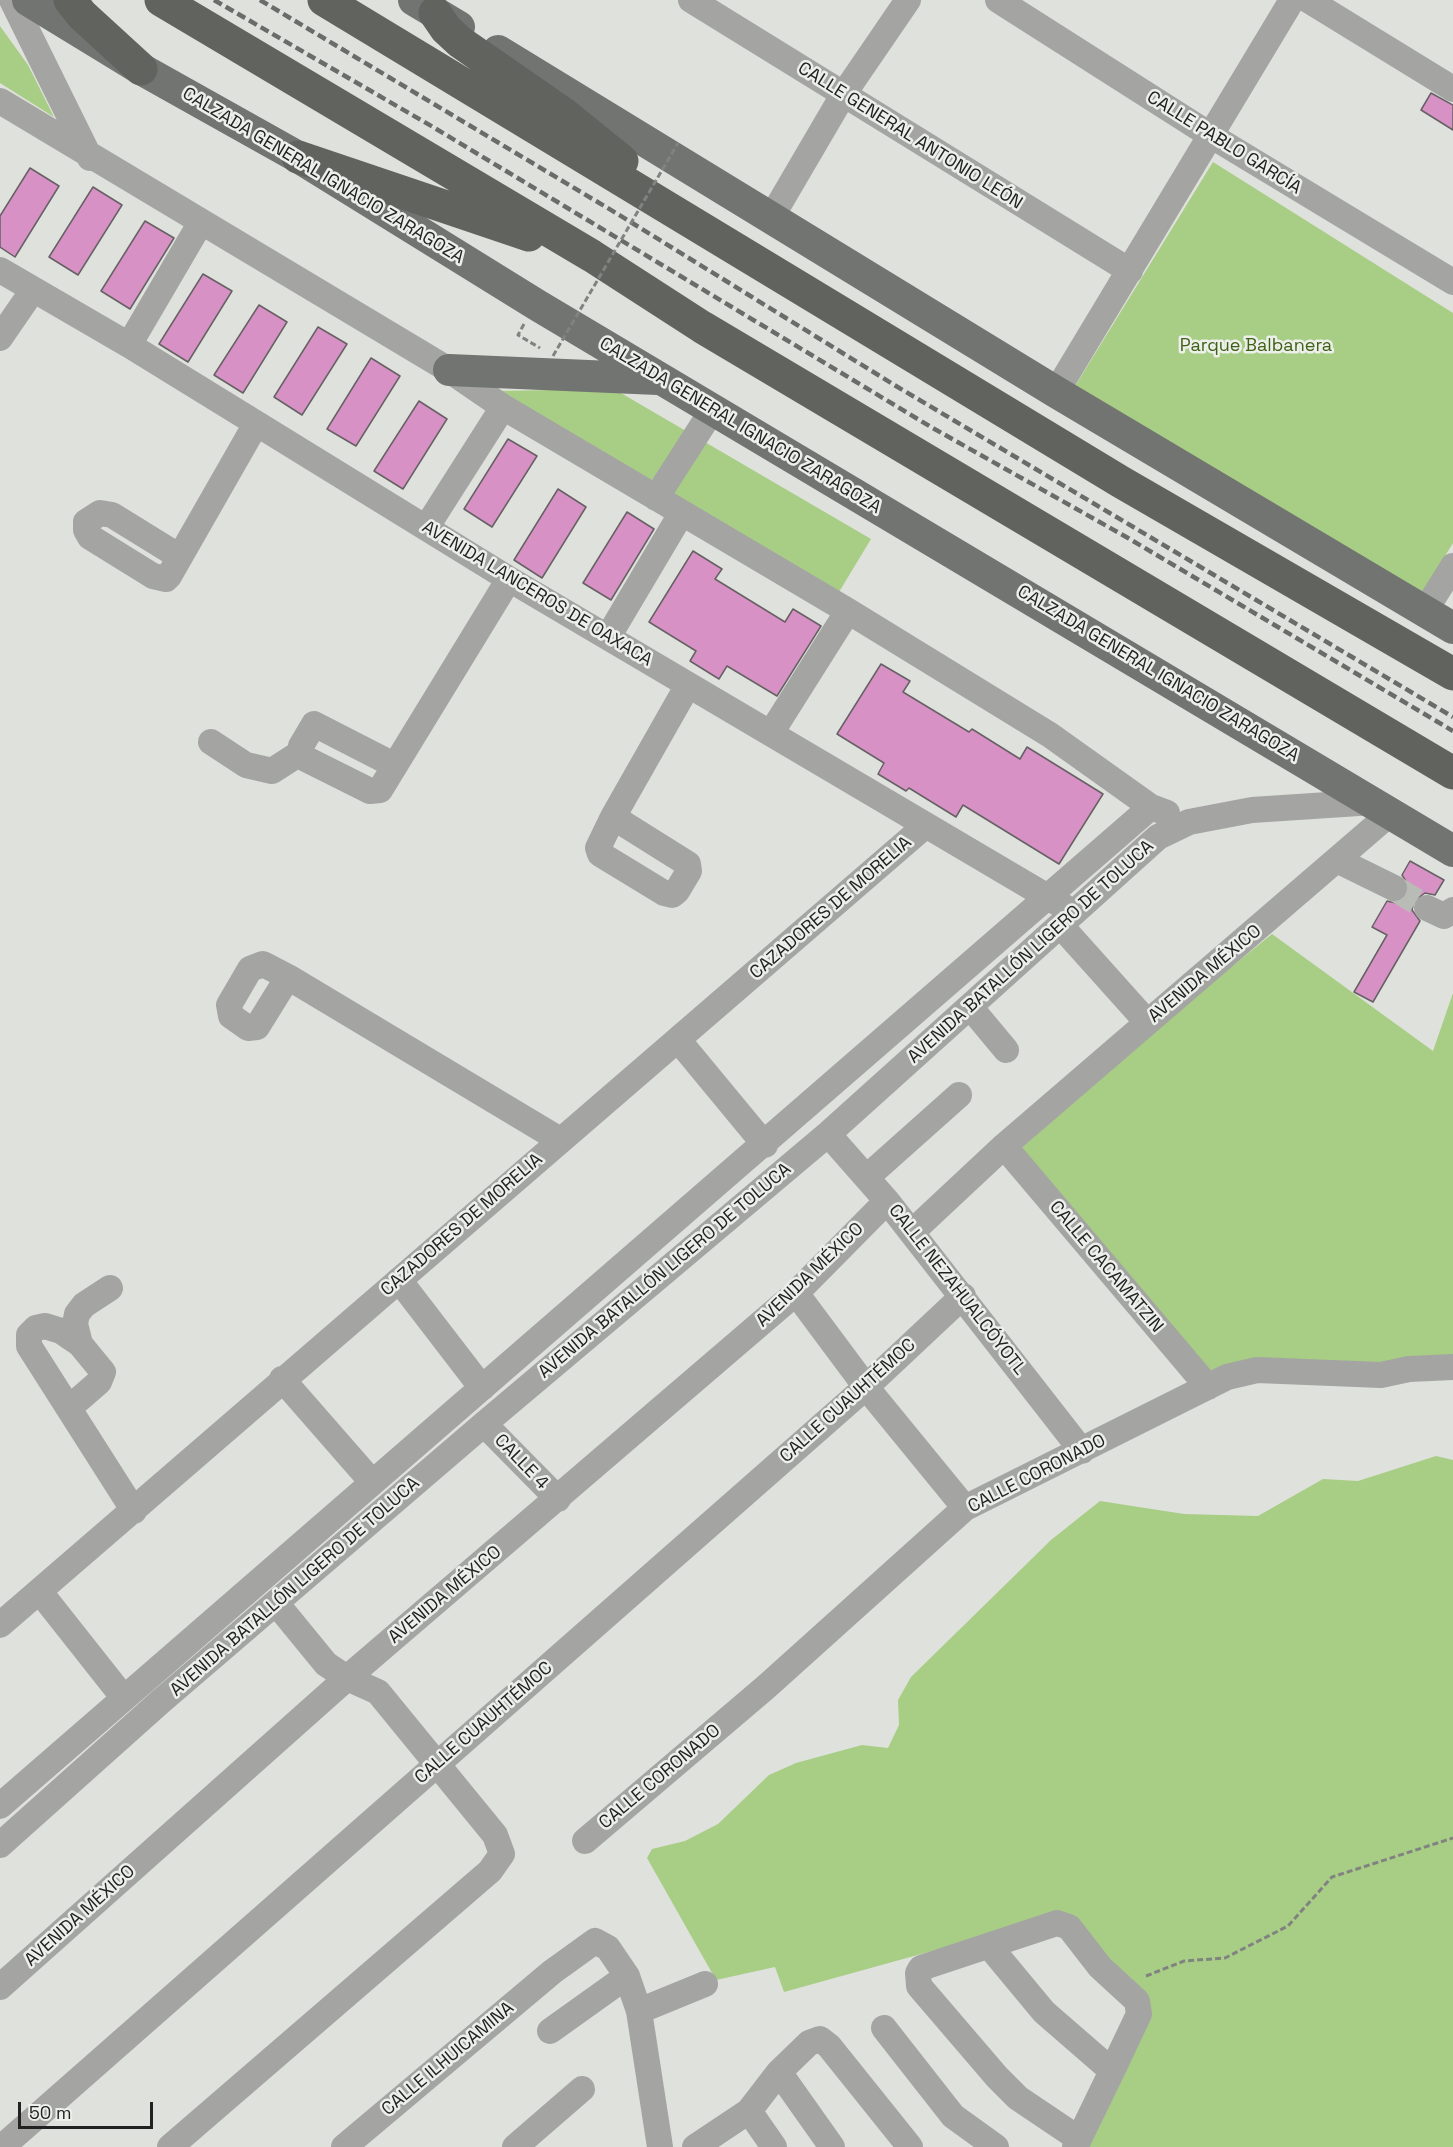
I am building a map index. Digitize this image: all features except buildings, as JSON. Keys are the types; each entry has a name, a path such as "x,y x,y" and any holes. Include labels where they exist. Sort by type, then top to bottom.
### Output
{"highway":[{"path":"70,0 82,15 141,69"},
{"path":"161,0 592,256 702,327 1453,773"},
{"path":"324,0 1120,482 1453,674"},
{"path":"431,4 446,29 460,42 592,135 676,212"},
{"path":"298,157 592,256"}],"main road":[{"name":"CALZADA GENERAL IGNACIO ZARAGOZA","path":"28,0 141,69 298,157 537,305 1383,807 1453,851"},
{"path":"431,4 771,218 1056,392 1453,628"},
{"path":"449,370 664,380"}],"street":[{"path":"12,0 90,158"},
{"name":"CALLE GENERAL ANTONIO LEÓN","path":"691,0 1130,271"},
{"path":"771,218 843,95 908,0"},
{"name":"CALLE PABLO GARCÍA","path":"998,0 1210,135 1453,282"},
{"path":"1056,392 1292,0"},
{"path":"1308,0 1453,89"},
{"path":"0,101 90,158 449,370 504,407 681,514 848,611 1050,735 1151,807 1189,822"},
{"path":"129,345 201,222"},
{"name":"AVENIDA LANCEROS DE OAXACA","path":"0,270 129,345 509,579 1048,899 1069,919"},
{"path":"0,338 33,290"},
{"path":"426,528 504,407"},
{"path":"656,498 713,409"},
{"path":"180,557 257,425"},
{"path":"608,637 681,514"},
{"path":"1425,611 1453,566"},
{"path":"300,753 304,758 374,792 383,788 394,765 509,579"},
{"path":"771,733 848,611"},
{"path":"613,817 688,685"},
{"path":"211,742 246,765 259,770 272,771 284,766 300,753 301,746 314,724 394,765"},
{"name":"AVENIDA BATALLÓN LIGERO DE TOLUCA","path":"0,1806 123,1697 765,1145 1151,807"},
{"name":"AVENIDA BATALLÓN LIGERO DE TOLUCA","path":"0,1845 484,1424 828,1134 971,1008 1158,837 1189,822 1252,810 1383,807"},
{"name":"AVENIDA MÉXICO","path":"912,1232 1004,1146 1339,861 1383,807"},
{"name":"CAZADORES DE MORELIA","path":"0,1625 282,1379 679,1041 925,826"},
{"path":"1339,861 1394,888"},
{"path":"1427,908 1443,916 1453,910"},
{"path":"1069,919 1147,1022"},
{"path":"288,977 560,1140"},
{"path":"971,1008 1006,1050"},
{"path":"679,1041 765,1145"},
{"path":"867,1177 959,1095"},
{"name":"CALLE NEZAHUALCÓYOTL","path":"828,1134 912,1232 1082,1451"},
{"name":"CALLE CACAMATZIN","path":"1004,1146 1208,1388"},
{"name":"AVENIDA MÉXICO","path":"0,1987 346,1678 558,1499 796,1293 887,1201"},
{"path":"399,1280 482,1388"},
{"path":"80,1344 75,1324 77,1314 84,1305 110,1288"},
{"path":"796,1293 866,1387 965,1509"},
{"name":"CALLE CUAUHTÉMOC","path":"1,2146 866,1387 963,1296"},
{"path":"69,1408 102,1377 100,1367 80,1344 62,1330 45,1326 36,1329 29,1335 29,1346 134,1510"},
{"name":"CALLE CORONADO","path":"585,1841 766,1687 965,1509 1227,1377 1257,1370 1381,1375 1409,1369 1453,1367"},
{"path":"282,1379 372,1482"},
{"name":"CALLE 4","path":"484,1424 558,1499"},
{"path":"40,1592 123,1697"},
{"path":"170,2147 490,1871 502,1854 495,1835 378,1692 346,1678 326,1664 276,1603"},
{"path":"1053,1924 1061,1924 1069,1928 1101,1967 1140,2005 1139,2014 1077,2143 1018,2098 997,2077 919,1986 918,1973 927,1965 990,1947 1053,1924"},
{"name":"CALLE ILHUICAMINA","path":"344,2147 552,1972 595,1941 608,1948 627,1976"},
{"path":"990,1947 1044,2012 1112,2071"},
{"path":"550,2031 627,1976 639,2011 660,2147"},
{"path":"639,2011 705,1984"},
{"path":"884,2028 953,2116 996,2147"},
{"path":"695,2147 749,2111 779,2072 809,2043 820,2039 829,2046 910,2147"},
{"path":"779,2072 832,2147"},
{"path":"515,2147 582,2089"},
{"path":"749,2111 774,2147"}],"path":[{"path":"518,335 553,356 678,143"},
{"path":"1146,1976 1184,1961 1225,1958 1288,1926 1332,1876 1453,1838"}],"green space":[{"path":"0,26 28,65 54,117 0,83"},
{"name":"Parque Balbanera","path":"1213,162 1453,313 1453,543 1419,598 1072,391"},
{"path":"614,389 871,539 839,592 494,391"},
{"path":"1272,934 1433,1051 1453,993 1453,1359 1379,1368 1201,1371 1009,1147"},
{"path":"1436,1456 1453,1460 1453,2147 1082,2147 1150,2003 1062,1915 784,1992 775,1967 716,1980 647,1858 652,1849 685,1841 718,1824 769,1775 796,1763 862,1745 888,1748 899,1725 898,1700 911,1677 1051,1540 1100,1501 1184,1514 1258,1516 1323,1479 1358,1481"}],"tunnel":[{"path":"1394,888 1427,908"}],"railway":[{"path":"214,0 433,127 931,427 1128,538 1453,731"},
{"path":"260,0 616,213 896,386 1453,717"}]}
